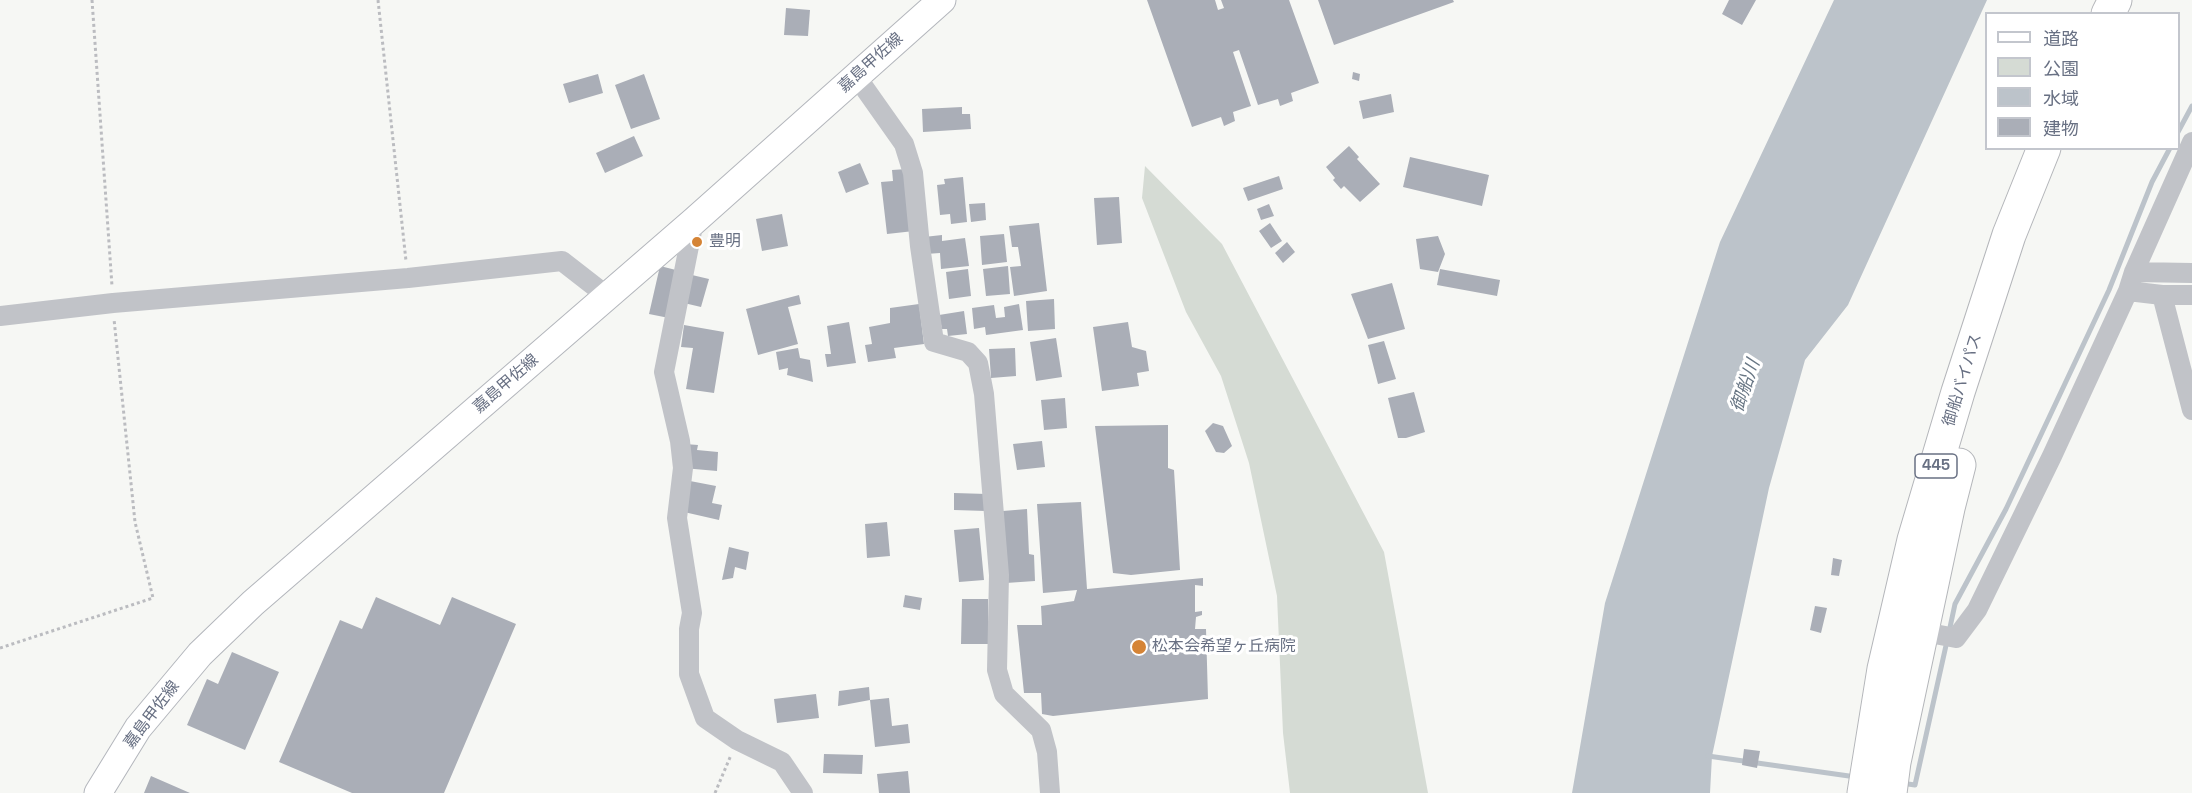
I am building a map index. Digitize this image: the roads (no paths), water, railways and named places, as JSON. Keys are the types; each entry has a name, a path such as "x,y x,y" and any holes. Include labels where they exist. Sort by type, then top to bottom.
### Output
{"highway":[{"name":"御船バイパス","path":"1890,793 1908,629 1914,540 1958,392 2009,235 2043,150"},
{"name":"御船バイパス","path":"1864,793 1884,669 1908,629 1948,508 1977,396 2043,203 2066,150"}],"main road":[{"name":"嘉島甲佐線","path":"98,793 138,728 200,654 253,603 694,221 936,2"}],"street":[{"path":"856,76 904,144 913,173 920,246 934,342 968,352 978,363 984,394 999,575 997,670 1004,693 1041,730 1047,752 1050,793"},
{"path":"1908,629 1956,638 1977,610 2052,456 2192,142"},
{"path":"694,221 664,372 680,441 683,468 677,518 692,613 688,629 689,674 705,718 737,740 782,762 803,793"},
{"path":"0,316 113,303 408,278 561,261 607,296"},
{"path":"2131,281 2192,273"},
{"path":"2131,281 2162,295 2192,295"},
{"path":"2162,295 2192,410"}],"water":[{"name":"御船川","path":"1834,0 1987,0 1848,305 1805,360 1769,488 1712,756 1710,793 1572,793 1605,603 1720,242"}],"waterway":[{"path":"2180,128 2192,106"},
{"path":"1949,632 1955,604 2006,509 2109,290 2152,182 2169,150"},
{"path":"1901,783 1915,785 1947,641"},
{"path":"1708,756 1856,777"}],"place":[{"name":"豊明","path":"697,242"},
{"name":"松本会希望ヶ丘病院","path":"1139,647"}]}
